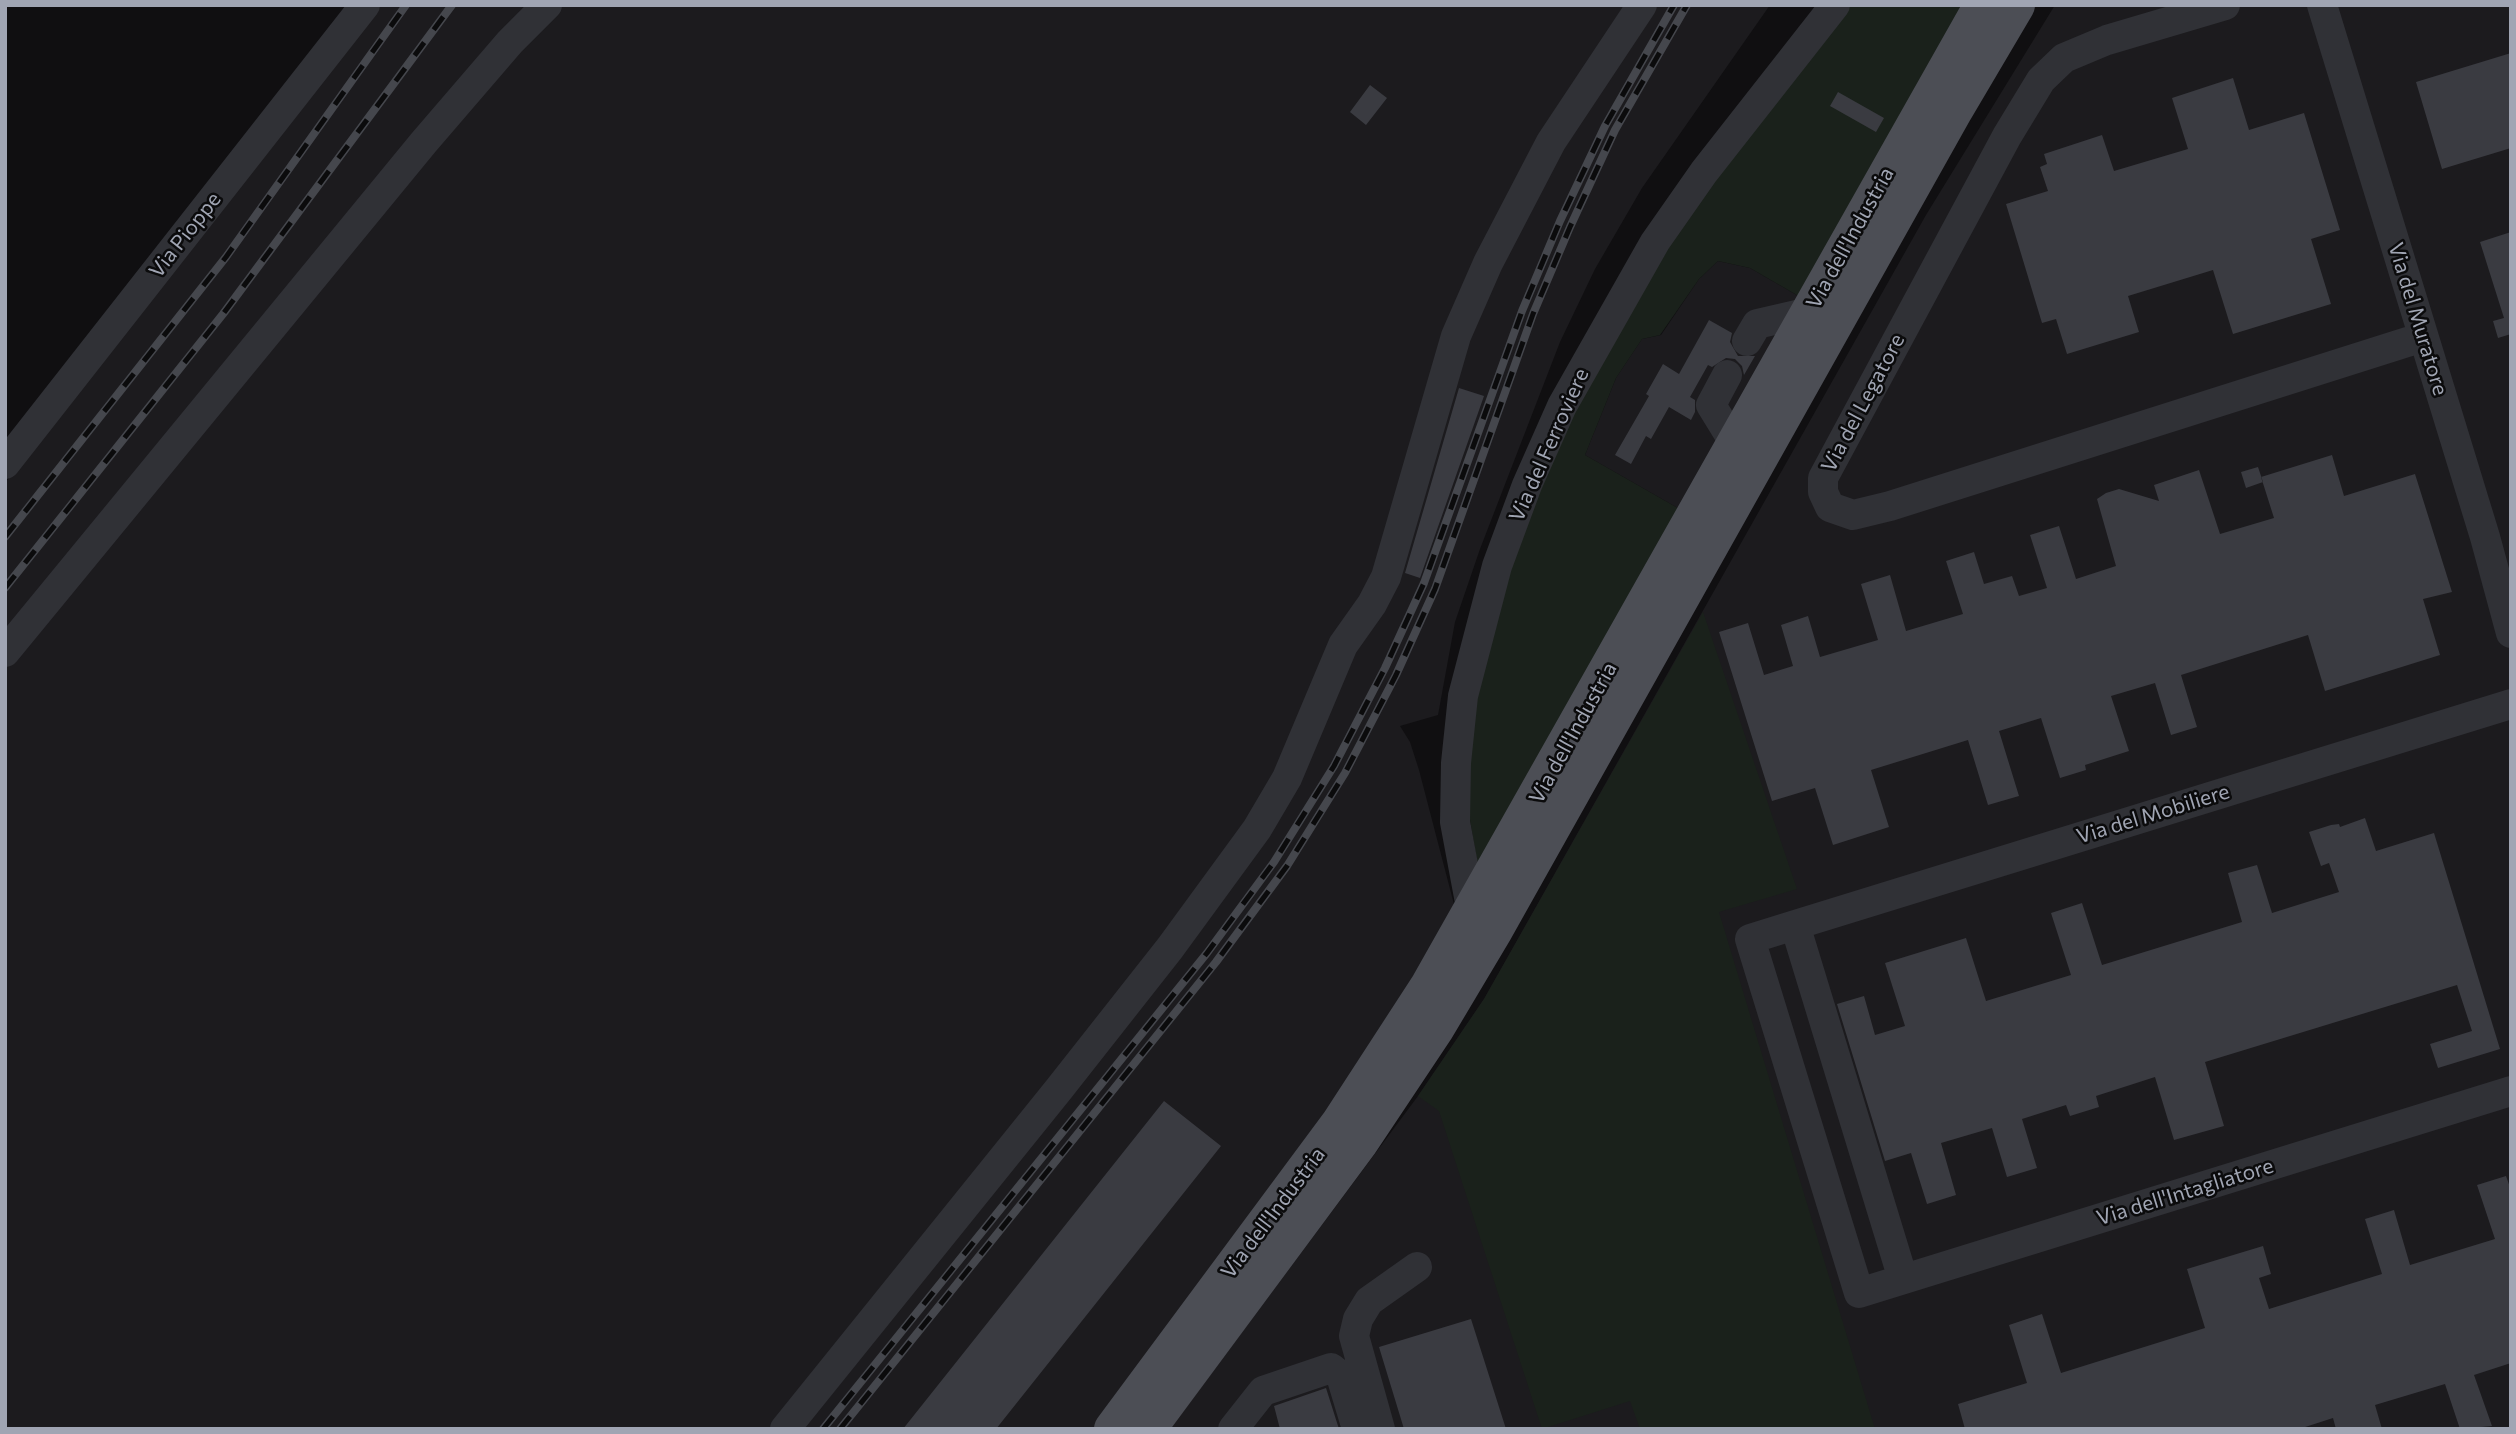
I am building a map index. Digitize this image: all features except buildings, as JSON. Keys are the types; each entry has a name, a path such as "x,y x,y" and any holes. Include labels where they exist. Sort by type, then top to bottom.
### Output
{"main road":[{"name":"Via dell'Industria","path":"1113,1429 1340,1123 1429,986 1983,5"},
{"name":"Via dell'Industria","path":"1147,1429 1359,1143 1435,1029 1494,930 1954,110 2016,5"}],"street":[{"name":"Via Pioppe","path":"5,464 365,5"},
{"path":"5,652 424,142 510,42 547,5"},
{"path":"785,1429 1162,959 1263,819 1287,778 1343,645 1372,604 1386,577 1452,348 1488,263 1550,142 1642,5"},
{"name":"Via del Ferroviere","path":"1472,913 1455,822 1456,763 1463,696 1497,566 1527,485 1562,406 1656,242 1720,151 1835,5"},
{"name":"Via del Legatore","path":"2225,5 2107,40 2064,58 2041,80 2007,136 1823,478 1823,492 1830,507 1853,515 1889,506 2423,337"},
{"name":"Via del Muratore","path":"2322,5 2423,337 2498,533 2511,634"},
{"path":"1747,341 1757,324 1809,312"},
{"path":"1727,376 1711,405 1735,444"},
{"name":"Via del Mobiliere","path":"1859,1293 1750,939 2511,704"},
{"path":"1795,925 1903,1279"},
{"name":"Via dell'Intagliatore","path":"1859,1293 2511,1091"},
{"path":"1380,1429 1354,1336 1358,1320 1369,1301 1417,1267"},
{"path":"1233,1429 1263,1391 1331,1368 1341,1376 1357,1429"}],"shaded area":[{"path":"377,5 1770,5 1642,188 1595,269 1560,342 1480,549 1455,622 1438,715 1400,726 1410,742 1419,770 1456,912 1369,1054 1098,1429 5,1429 5,483"},
{"path":"1848,5 1968,5 1802,298 1750,268 1718,261 1699,279 1660,335 1642,339 1616,378 1585,455 1683,511 1479,873 1470,820 1468,764 1476,701 1506,571 1574,411 1675,233"},
{"path":"2055,5 2511,5 2511,1429 1170,1429 1418,1096 1484,999 1926,215"},
{"path":"1718,261 1750,268 1802,298 1683,511 1585,455 1616,378 1642,339 1661,335 1699,279"},
{"path":"1703,612 1797,889 1719,912 1875,1429 1640,1429 1630,1401 1542,1429 1439,1111 1418,1096 1484,999"}],"railway":[{"path":"5,537 226,257 406,5"},
{"path":"5,588 223,314 452,5"},
{"path":"823,1429 1207,953 1274,862 1334,766 1385,668 1424,583 1522,311 1560,221 1605,126 1674,5"},
{"path":"840,1429 1216,962 1287,866 1345,773 1396,675 1435,589 1533,314 1570,227 1615,130 1687,5"}]}
